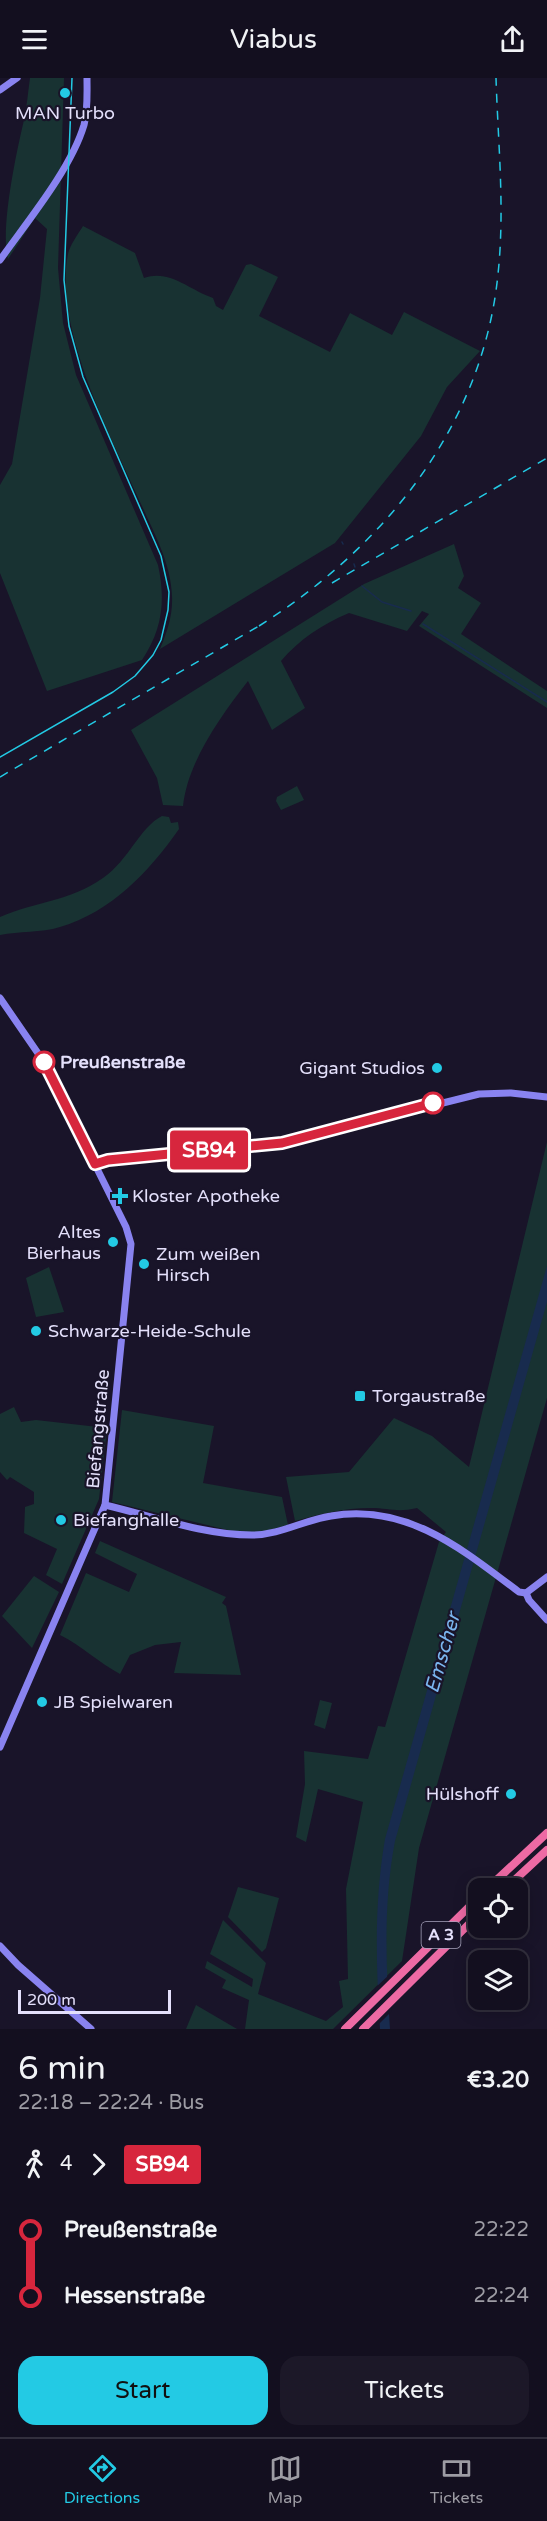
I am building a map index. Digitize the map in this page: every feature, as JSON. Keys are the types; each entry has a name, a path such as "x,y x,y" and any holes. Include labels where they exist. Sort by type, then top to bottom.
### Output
{"highway":[{"path":"499,1878 547,1833"},
{"path":"517,1878 547,1850"},
{"name":"A 3","path":"345,2029 468,1908"},
{"name":"A 3","path":"364,2028 468,1925"}],"main road":[{"path":"0,90 17,78"},
{"path":"0,260 34,212 76,145 86,114 87,78"},
{"path":"0,998 44,1062 95,1164 108,1160 282,1143 479,1094 517,1093 547,1097"},
{"name":"Biefangstraße","path":"0,1747 105,1505 127,1294 129,1236 95,1164"},
{"path":"105,1505 233,1534 278,1532 316,1519 346,1514 374,1514 408,1521 437,1533 519,1592 526,1593 547,1577"},
{"path":"526,1593 529,1600 547,1620"},
{"path":"0,1946 18,1965 91,2029"}],"green space":[{"path":"30,78 64,78 58,268 63,323 76,375 158,565 162,591 158,626 142,660 47,691 0,573 0,485 12,464 40,298 47,229 35,218 8,259 7,211"},
{"path":"83,226 135,253 144,278 162,276 171,278 213,298 216,306 223,310 246,265 251,264 278,277 259,316 330,352 350,313 392,335 404,312 480,351 447,387 421,436 335,543 160,649 172,610 169,573 157,539 88,383 69,315 66,283 68,254"},
{"path":"454,544 464,576 458,588 481,603 461,634 547,691 547,708 419,626 429,614 422,611 407,631 349,613 312,633 281,661 305,708 272,730 248,681 207,740 191,772 183,806 163,805 157,778 131,730 364,584"},
{"path":"297,786 304,800 281,810 276,801 277,797"},
{"path":"162,816 169,817 171,823 178,822 179,829 142,875 112,901 79,920 60,927 0,935 0,917 65,897 103,878 120,862 147,828"},
{"path":"547,1142 547,1398 419,1848 402,1961 333,2029 245,2029 249,2000 222,1988 226,1980 205,1968 207,1961 252,1987 253,1979 210,1954 223,1920 266,1963 258,1994 326,2021 343,2007 339,1981 348,1979 346,1889 363,1802 318,1789 306,1842 296,1837 305,1784 304,1751 368,1759 378,1726 385,1727 439,1542 446,1532 417,1508 351,1509 295,1521 286,1477 349,1472 394,1418 432,1436 469,1467"},
{"path":"49,1267 64,1312 36,1317 26,1278"},
{"path":"14,1407 21,1422 36,1420 107,1428 99,1499 62,1584 46,1575 57,1549 24,1533 25,1507 34,1504 34,1492 10,1477 7,1480 0,1472 0,1414"},
{"path":"122,1410 214,1426 203,1483 282,1497 288,1525 263,1532 236,1532 112,1502"},
{"path":"100,1541 226,1597 222,1603 226,1606 241,1675 174,1673 181,1642 155,1645 130,1655 120,1674 60,1635 86,1573 129,1592 137,1574 95,1553"},
{"path":"34,1576 59,1592 32,1648 2,1616"},
{"path":"320,1700 332,1703 325,1729 314,1725"},
{"path":"238,1887 279,1898 266,1948 262,1952 228,1917"},
{"path":"196,2005 237,2029 186,2029"}],"water":[{"name":"Emscher","path":"547,1266 547,1302 395,1841 387,1911 390,2029 380,2029 377,1934 381,1863 385,1839"}],"pier":[{"path":"390,1974 392,2011 377,2026 375,1988"}],"waterway":[{"path":"362,586 382,602 411,611"},
{"path":"423,624 547,702"}],"tram line":[{"path":"0,757 113,692 135,676 153,655 161,640 168,610 169,592 161,556 83,377 69,326 64,280 72,78"}],"railway":[{"path":"259,626 305,594 347,559 386,520 420,477 449,431 472,382 489,330 500,250 501,201 496,78"},
{"path":"332,583 547,458"},
{"path":"0,777 264,623"}],"bus line":[{"name":"SB94","path":"44,1062 95,1164 108,1160 282,1143 433,1103"}],"place":[{"name":"MAN Turbo","path":"65,93"},
{"name":"Preußenstraße","path":"44,1062"},
{"name":"Gigant Studios","path":"437,1068"},
{"name":"Kloster Apotheke","path":"120,1196"},
{"name":"Altes Bierhaus","path":"113,1242"},
{"name":"Zum weißen Hirsch","path":"144,1264"},
{"name":"Schwarze-Heide-Schule","path":"36,1331"},
{"name":"Torgaustraße","path":"360,1396"},
{"name":"Biefanghalle","path":"61,1520"},
{"name":"JB Spielwaren","path":"42,1702"},
{"name":"Hülshoff","path":"511,1794"}]}
